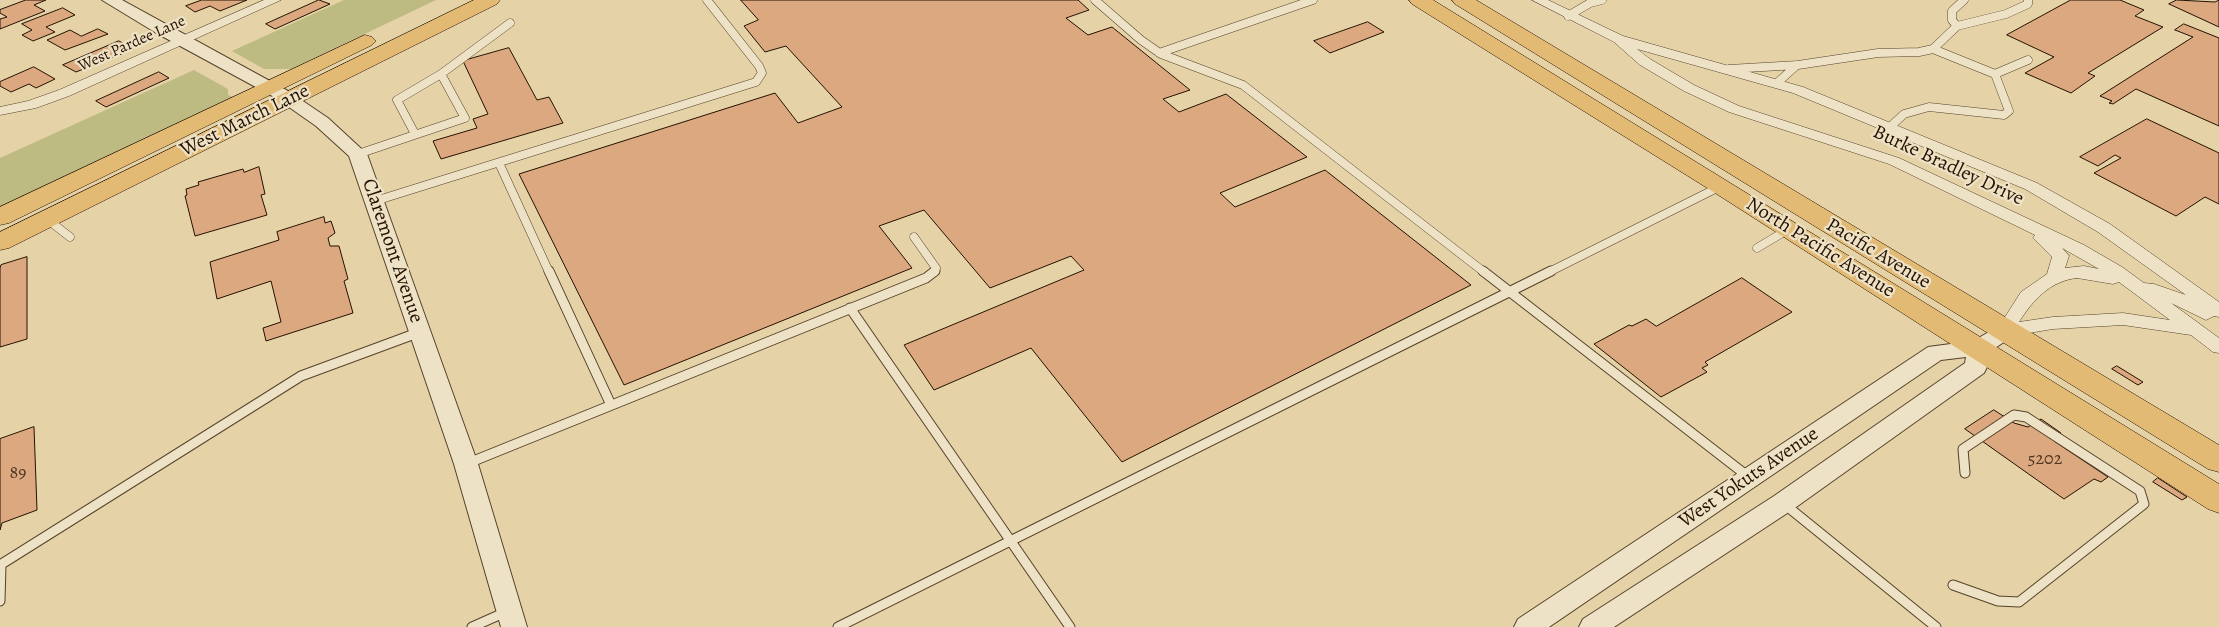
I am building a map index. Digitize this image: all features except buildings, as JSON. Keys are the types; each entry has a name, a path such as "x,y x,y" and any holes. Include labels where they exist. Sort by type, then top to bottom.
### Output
{"main road":[{"name":"West March Lane","path":"0,217 449,0"},
{"name":"West March Lane","path":"0,242 490,0"},
{"name":"North Pacific Avenue","path":"1419,0 1722,186 2219,500"},
{"path":"1448,0 1501,32 1521,36"},
{"name":"Pacific Avenue","path":"1462,0 2219,460"}],"street":[{"name":"Claremont Avenue","path":"110,0 289,100 338,133 358,154 466,464 511,619"},
{"name":"West Pardee Lane","path":"0,111 32,104 64,93 276,0"},
{"name":"Burke Bradley Drive","path":"1538,0 1618,39 1777,83 2002,173 2058,200 2097,224 2219,311"},
{"name":"Burke Bradley Drive","path":"1618,39 1645,62 1689,88 1734,109 1894,161 2032,229 2078,249 2132,283"},
{"path":"2032,229 2060,256 2054,276"},
{"path":"2144,257 2153,294"},
{"path":"2005,331 2027,296 2054,276 2087,270 2132,283 2153,294 2219,347"},
{"path":"2123,319 2153,294"},
{"path":"2153,294 2186,302 2219,322"},
{"path":"2005,331 2053,323 2123,319 2195,329"},
{"name":"West Yokuts Avenue","path":"1528,627 1936,353 1978,348 2005,331"},
{"name":"West Yokuts Avenue","path":"1592,627 1783,503 1976,367 1978,348"}],"lane":[{"path":"375,201 756,82 762,73 758,66 708,0"},
{"path":"1094,0 1159,53 1180,62 1208,69 1243,85 1750,478"},
{"path":"1159,53 1313,0"},
{"path":"1568,16 1588,1 1602,0"},
{"path":"1956,26 1952,20 1952,11 1964,0"},
{"path":"1729,69 1798,65 1878,52 1902,54 1933,48 1956,26 2006,14 2028,4 2028,0"},
{"path":"415,134 397,100 441,74 510,23"},
{"path":"1933,48 1995,74 2028,60"},
{"path":"1777,83 1798,65"},
{"path":"358,154 464,118 441,74"},
{"path":"1890,127 1904,114 1929,107 2004,115 2009,111 1995,74"},
{"path":"499,163 611,405"},
{"path":"838,627 1722,186"},
{"path":"47,219 70,237"},
{"path":"1757,248 1790,229"},
{"path":"466,464 926,278 934,273 936,268 914,237"},
{"path":"850,308 1070,627"},
{"path":"0,600 0,565 301,376 420,332"},
{"path":"1952,585 1998,601 2019,602 2144,504 2140,491 2026,417 2014,415 1963,449 1965,473"},
{"path":"1783,503 1936,627"},
{"path":"472,627 511,619"}],"shaded area":[{"path":"344,0 436,0 291,69 264,69 232,51"},
{"path":"194,70 228,89 228,95 233,97 0,210 0,158"}]}
